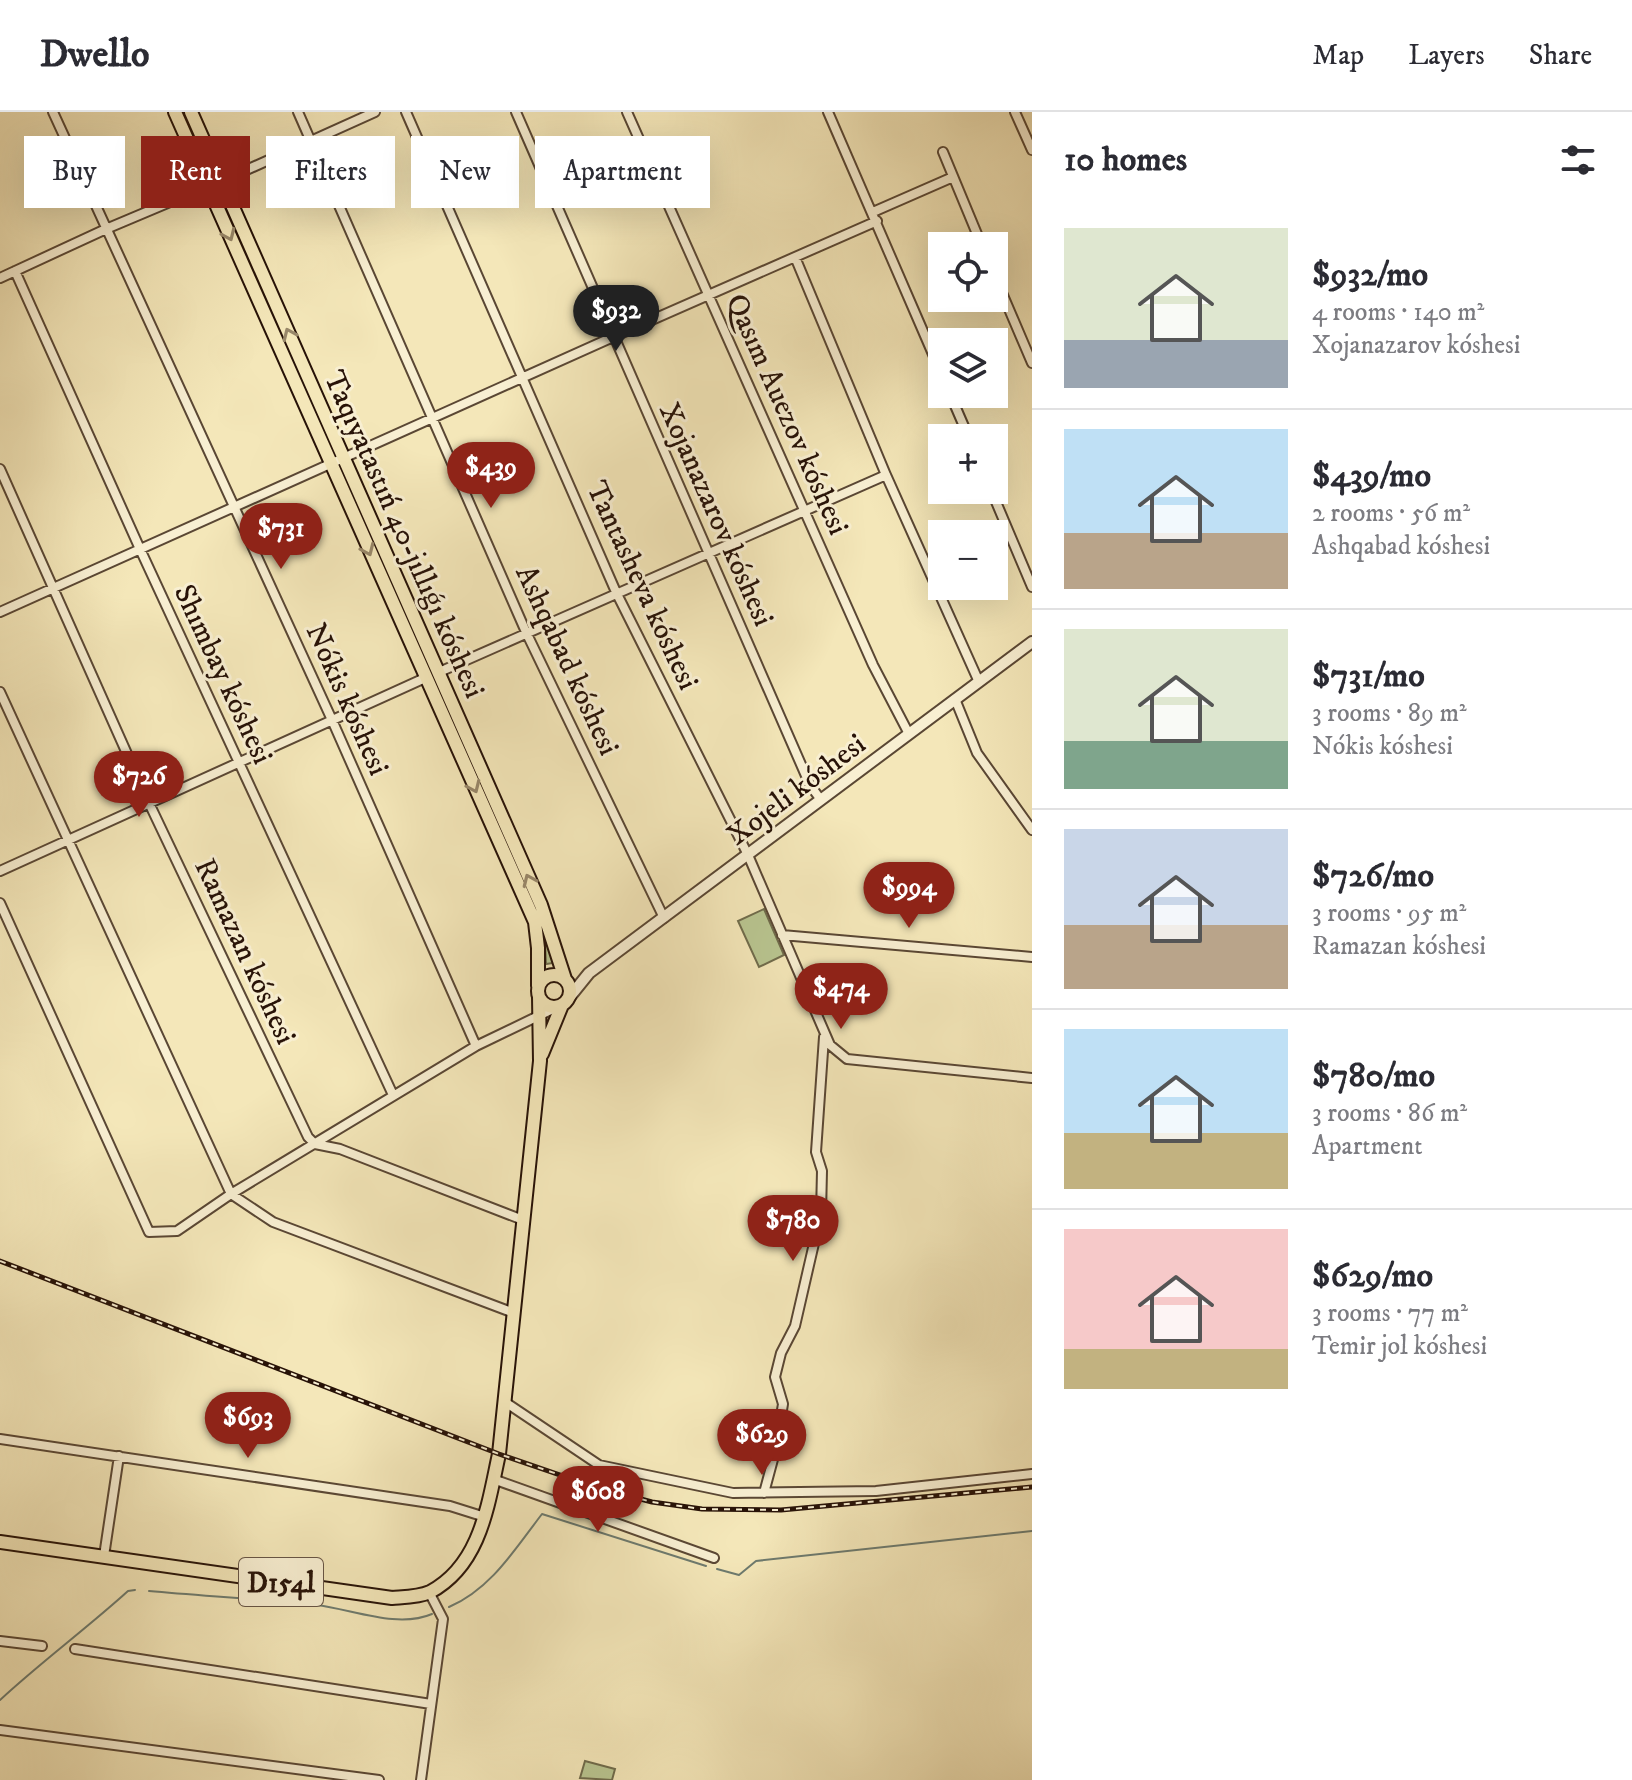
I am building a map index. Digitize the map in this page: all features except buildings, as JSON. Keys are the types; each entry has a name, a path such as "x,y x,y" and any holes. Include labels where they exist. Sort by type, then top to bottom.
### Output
{"main road":[{"name":"Taqıyatastıń 40-jıllıǵı kóshesi","path":"175,112 186,136"},
{"name":"Taqıyatastıń 40-jıllıǵı kóshesi","path":"191,112 202,136"},
{"name":"Taqıyatastıń 40-jıllıǵı kóshesi","path":"218,208 330,465 541,905 565,979"},
{"name":"Taqıyatastıń 40-jıllıǵı kóshesi","path":"234,208 343,458 535,922 540,1061"},
{"path":"429,1592 450,1577 471,1550 486,1518 505,1402 540,1061 570,989 565,979 550,975 539,992 548,1007 562,1004"},
{"name":"D154l","path":"0,1542 392,1598 429,1592"}],"street":[{"name":"Nókis kóshesi","path":"53,112 332,720 476,1046"},
{"name":"Ashqabad kóshesi","path":"298,112 308,136"},
{"path":"321,136 375,112"},
{"name":"Tantasheva kóshesi","path":"406,112 616,592 748,855 824,1032"},
{"name":"Xojanazarov kóshesi","path":"516,112 810,785 821,800"},
{"name":"Qasım Auezov kóshesi","path":"627,112 873,665 909,734"},
{"path":"828,112 928,342"},
{"path":"1015,112 1032,150"},
{"path":"943,152 976,232"},
{"path":"873,212 953,177"},
{"path":"0,278 156,208"},
{"name":"Ashqabad kóshesi","path":"340,208 526,632 664,918"},
{"path":"0,612 877,221"},
{"path":"795,257 886,475 979,682"},
{"name":"Shımbay kóshesi","path":"15,271 238,763 393,1095"},
{"path":"1008,307 1032,363"},
{"name":"Ramazan kóshesi","path":"0,469 149,803 308,1137 315,1144"},
{"path":"0,871 526,632 886,475"},
{"path":"997,504 1032,587"},
{"name":"Xojeli kóshesi","path":"589,973 1032,642"},
{"path":"0,692 231,1194 273,1222 514,1313"},
{"path":"955,699 977,753 1028,813 1032,830"},
{"path":"0,903 149,1232 177,1231 231,1194 476,1046 562,1004 589,973"},
{"path":"782,935 1032,957"},
{"path":"565,979 589,973"},
{"path":"824,1032 830,1045 847,1059 1032,1078"},
{"path":"764,1493 783,1404 775,1377 781,1353 795,1326 821,1213 822,1171 816,1152 824,1032"},
{"path":"315,1144 340,1149 523,1220"},
{"path":"505,1402 599,1465 733,1493 876,1491 1032,1474"},
{"path":"0,1439 450,1506 486,1518"},
{"path":"104,1556 119,1456"},
{"path":"493,1479 714,1558"},
{"path":"421,1780 443,1619 429,1592"},
{"path":"0,1641 42,1646"},
{"path":"75,1649 431,1704"},
{"path":"0,1730 379,1780"}],"green space":[{"path":"180,112 183,112 194,136 191,136"},
{"path":"222,208 226,208 329,441 326,443"},
{"path":"344,477 543,920 553,963 546,964 540,921 341,479"},
{"path":"764,909 784,955 759,967 738,921"},
{"path":"585,1761 615,1769 612,1780 580,1778"}],"waterway":[{"path":"449,1607 490,1579 542,1514 706,1566"},
{"path":"717,1569 739,1575 756,1561 1032,1531"},
{"path":"0,1700 128,1591 135,1590"},
{"path":"149,1591 316,1605 389,1619 432,1614"}],"railway":[{"path":"0,1261 499,1454 595,1487 652,1502 702,1509 781,1510 1032,1487"}]}
